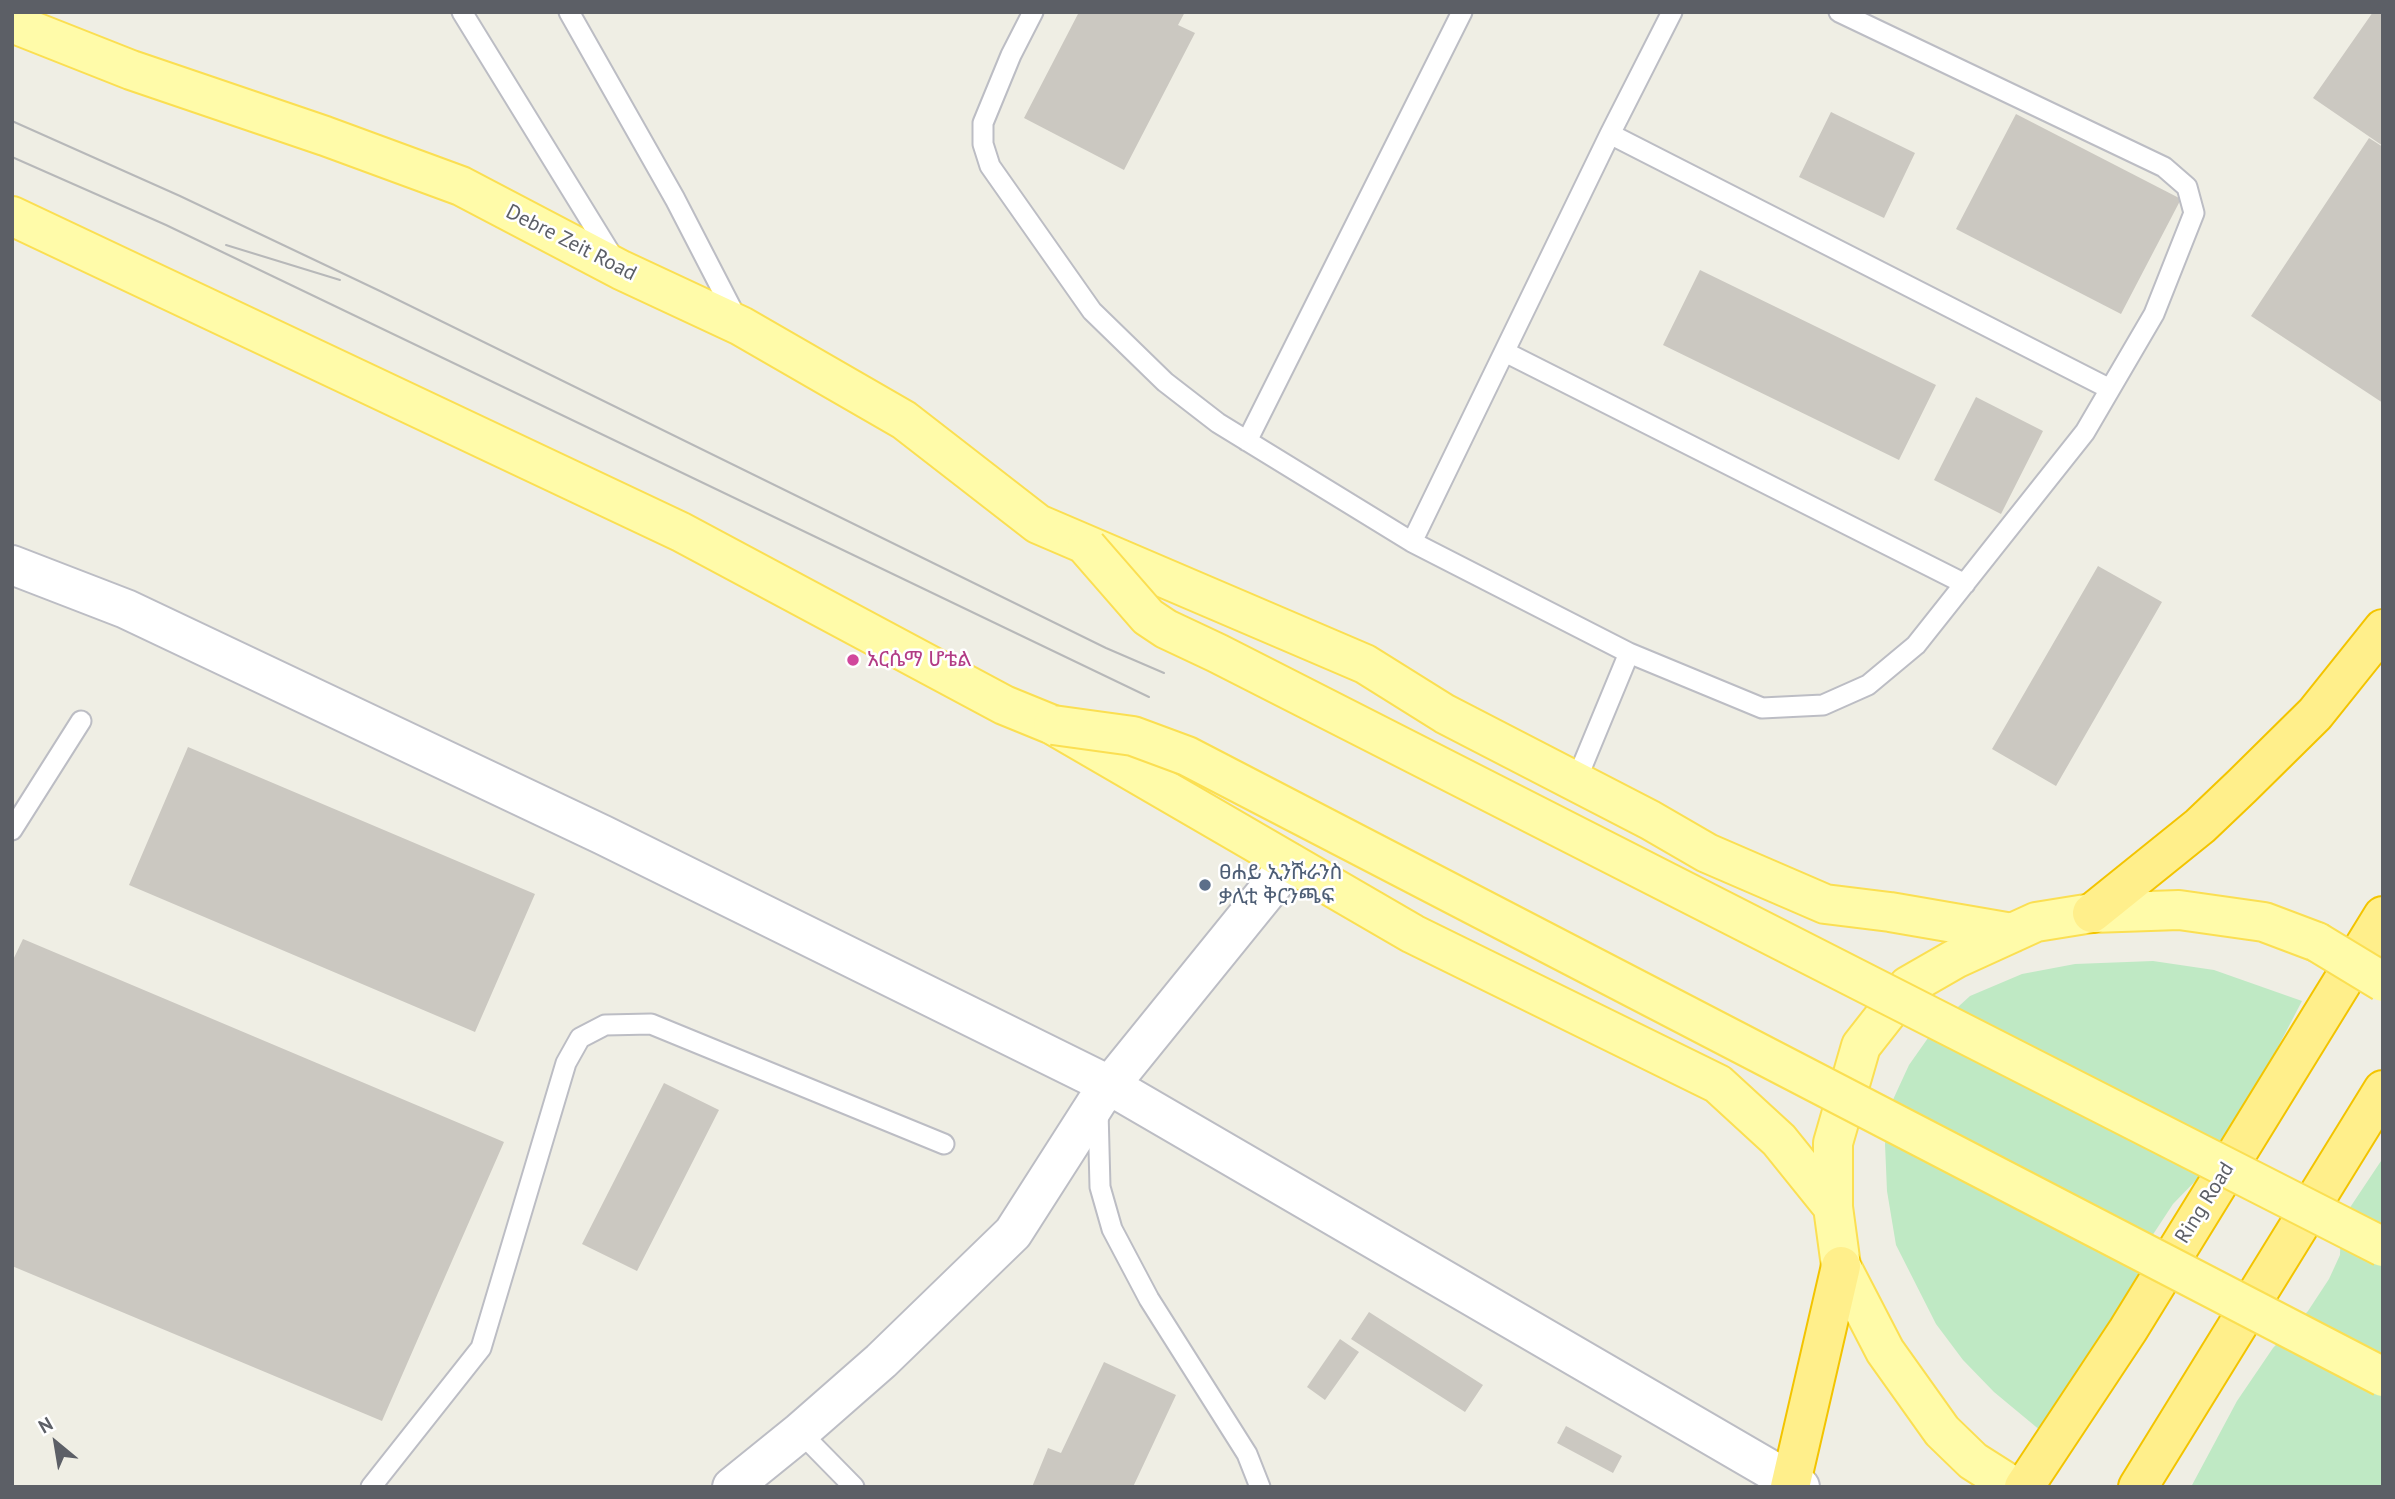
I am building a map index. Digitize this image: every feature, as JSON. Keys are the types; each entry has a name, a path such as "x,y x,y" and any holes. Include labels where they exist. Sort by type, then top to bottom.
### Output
{"highway":[{"path":"2092,912 2200,826 2242,786 2315,714 2383,629"},
{"name":"Ring Road","path":"2024,1487 2128,1330 2383,916"},
{"path":"2138,1487 2383,1090"},
{"path":"1794,1485 1841,1266"}],"main road":[{"name":"Debre Zeit Road","path":"12,23 131,70 461,186 621,270 741,326 905,420 1038,524 1365,664 1445,714 1576,781 1707,853 1825,904 2012,933"},
{"path":"12,216 681,532 1004,705 1053,725 1413,934 1718,1084 1779,1140 1833,1207"},
{"path":"1087,547 1148,617 1166,629 1242,665 2383,1247"},
{"path":"1053,725 1133,736 1187,756 2383,1377"},
{"path":"2014,1487 1973,1461 1942,1431 1885,1351 1841,1266 1833,1207 1833,1143 1861,1046 1908,986 1955,959 2035,922 2092,912 2179,909 2264,922 2317,942 2383,982"}],"street":[{"path":"12,565 126,609 515,793 1103,1093 1794,1485"},
{"path":"732,1487 881,1361 1013,1233 1103,1093 1290,863"}],"lane":[{"path":"462,12 621,270"},
{"path":"569,12 675,199 741,326"},
{"path":"1033,12 1011,55 984,123 983,144 990,166 1092,311 1165,382 1218,423 1412,542 1629,653 1762,708 1823,705 1868,685 1916,645 2085,432 2154,314 2193,213 2187,187 2164,167 1839,12"},
{"path":"1247,441 1462,12"},
{"path":"1412,542 1672,12"},
{"path":"1610,134 2110,389"},
{"path":"1505,352 1965,584"},
{"path":"1576,781 1629,653"},
{"path":"12,830 81,721"},
{"path":"371,1487 481,1348 566,1063 580,1038 605,1025 651,1024 944,1144"},
{"path":"1103,1093 1100,1187 1112,1229 1149,1299 1247,1454 1260,1487"},
{"path":"800,1432 854,1487"}],"green space":[{"path":"2153,961 2214,970 2302,1001 2243,1114 2208,1168 2173,1204 2152,1236 2140,1294 2047,1436 1994,1392 1963,1360 1936,1324 1896,1245 1887,1191 1885,1144 1891,1104 1909,1065 1935,1028 1970,996 2022,974 2075,964"},
{"path":"2383,1158 2383,1487 2191,1487 2237,1401 2273,1348 2308,1311 2329,1279 2340,1255 2341,1221"}],"building":[{"path":"1079,12 1185,12 1178,25 1195,33 1124,170 1024,118"},
{"path":"2373,12 2383,12 2383,146 2313,98"},
{"path":"1831,112 1915,153 1884,218 1799,177"},
{"path":"2016,114 2181,199 2121,314 1956,229"},
{"path":"2369,138 2383,147 2383,403 2251,316"},
{"path":"1700,270 1936,385 1899,460 1663,345"},
{"path":"1976,397 2043,431 2001,514 1934,480"},
{"path":"2098,566 2162,602 2056,786 1992,749"},
{"path":"188,747 535,894 475,1032 129,885"},
{"path":"23,939 504,1142 382,1421 12,1266 12,962"},
{"path":"664,1083 719,1110 637,1271 582,1244"},
{"path":"1369,1312 1483,1385 1465,1412 1351,1339"},
{"path":"1340,1339 1359,1352 1325,1400 1307,1387"},
{"path":"1104,1362 1176,1395 1133,1487 1032,1487 1048,1448 1061,1453"},
{"path":"1566,1426 1622,1456 1613,1473 1557,1443"}],"tram line":[{"path":"12,121 180,196 382,292 1106,648 1164,673"},
{"path":"12,157 166,225 1149,697"},
{"path":"226,245 340,280"}],"place":[{"name":"አርሴማ ሆቴል","path":"853,660"},
{"name":"ፀሐይ ኢንሹራንስ ቃሊቲ ቅርንጫፍ","path":"1205,885"}]}
